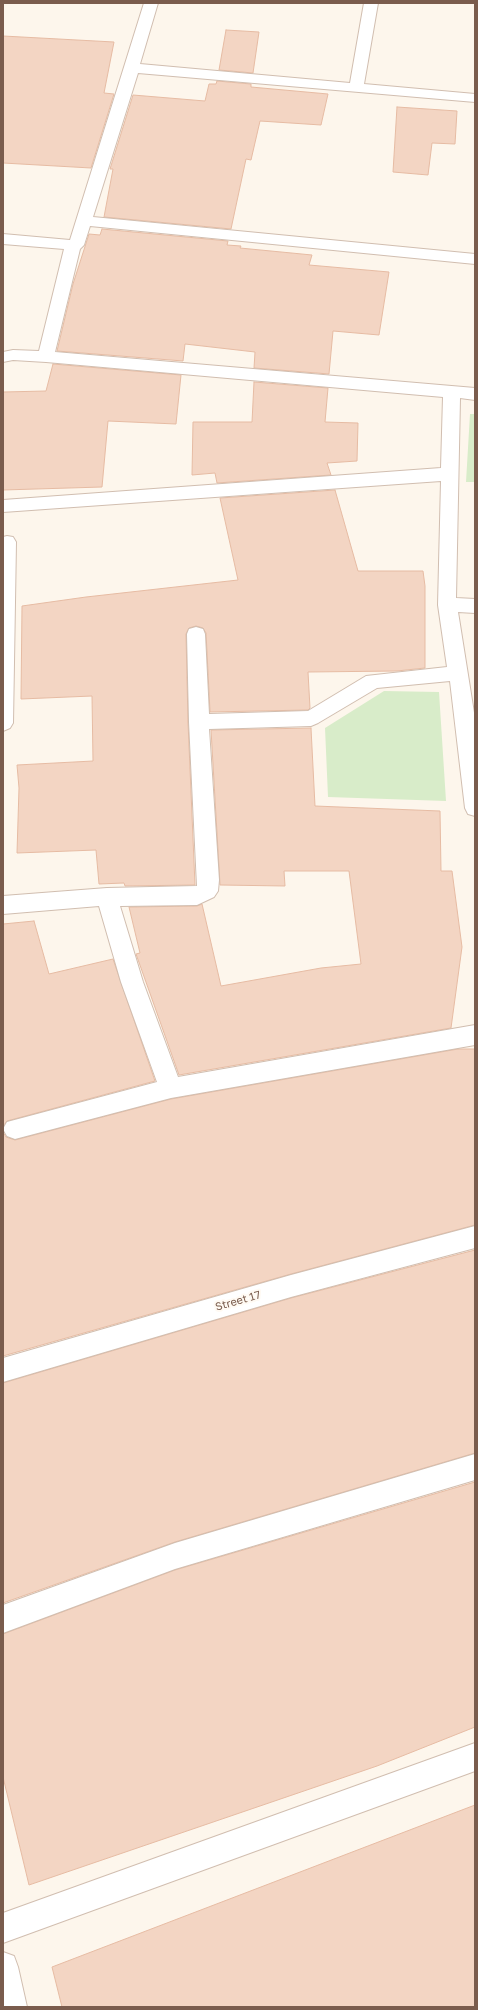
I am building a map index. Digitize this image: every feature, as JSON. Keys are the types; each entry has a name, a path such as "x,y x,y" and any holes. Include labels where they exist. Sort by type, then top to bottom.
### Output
{"street":[{"path":"46,357 75,245 84,221 132,68 150,3"},
{"path":"356,87 371,3"},
{"path":"132,68 475,98"},
{"path":"84,221 475,259"},
{"path":"3,239 75,245"},
{"path":"3,357 13,355 46,357 475,394"},
{"path":"452,392 447,605 458,673 475,808"},
{"path":"3,506 449,474"},
{"path":"3,723 7,542"},
{"path":"447,605 475,606"},
{"path":"3,905 107,897 197,896 207,891 209,880 199,722 196,634"},
{"path":"199,722 311,718 373,681 458,673"},
{"path":"107,897 132,982 172,1088"},
{"path":"15,1129 172,1088 475,1035"},
{"name":"Street 17","path":"3,1370 290,1286 475,1237"},
{"path":"3,1619 175,1556 475,1467"},
{"path":"3,1928 475,1757"},
{"path":"3,1967 12,2007"}],"green space":[{"path":"470,414 475,414 475,482 466,482"},
{"path":"384,691 439,692 446,801 328,797 325,728"}],"building":[{"path":"226,30 259,32 253,73 219,70"},
{"path":"3,36 114,42 104,93 114,94 91,168 3,163"},
{"path":"217,81 251,84 251,87 328,94 321,125 260,121 251,160 246,159 231,229 104,217 113,169 110,169 133,95 205,101 209,84 216,84"},
{"path":"397,107 457,111 455,144 432,143 428,175 393,172"},
{"path":"102,229 228,241 227,245 241,246 240,248 312,255 309,265 389,272 379,335 333,331 329,374 254,368 255,352 185,344 183,361 57,351 73,284 89,234 100,235"},
{"path":"53,364 181,375 176,424 108,421 102,487 3,490 3,392 46,391"},
{"path":"254,382 328,388 325,422 358,423 357,461 327,463 331,475 217,483 215,473 192,475 193,422 252,422"},
{"path":"335,490 358,571 423,571 425,586 425,668 397,671 308,672 310,708 308,710 210,712 206,633 203,628 196,626 189,628 186,634 188,722 195,885 125,886 124,883 99,884 96,850 17,853 19,788 17,765 93,761 92,696 21,699 22,606 86,597 238,580 220,498"},
{"path":"311,728 315,806 440,811 441,871 452,871 462,947 451,1028 179,1075 136,954 140,953 129,907 197,906 202,904 221,986 321,968 361,964 349,871 284,871 285,886 220,885 211,730"},
{"path":"34,921 49,974 113,959 155,1081 7,1121 3,1126 3,924"},
{"path":"458,1049 475,1049 475,1225 291,1274 3,1356 3,1132 6,1137 15,1140 171,1099"},
{"path":"475,1250 475,1453 175,1542 3,1603 3,1383 291,1298"},
{"path":"475,1482 475,1727 377,1766 29,1885 3,1777 3,1634 175,1570"},
{"path":"475,1805 475,2007 62,2007 52,1967"}]}
